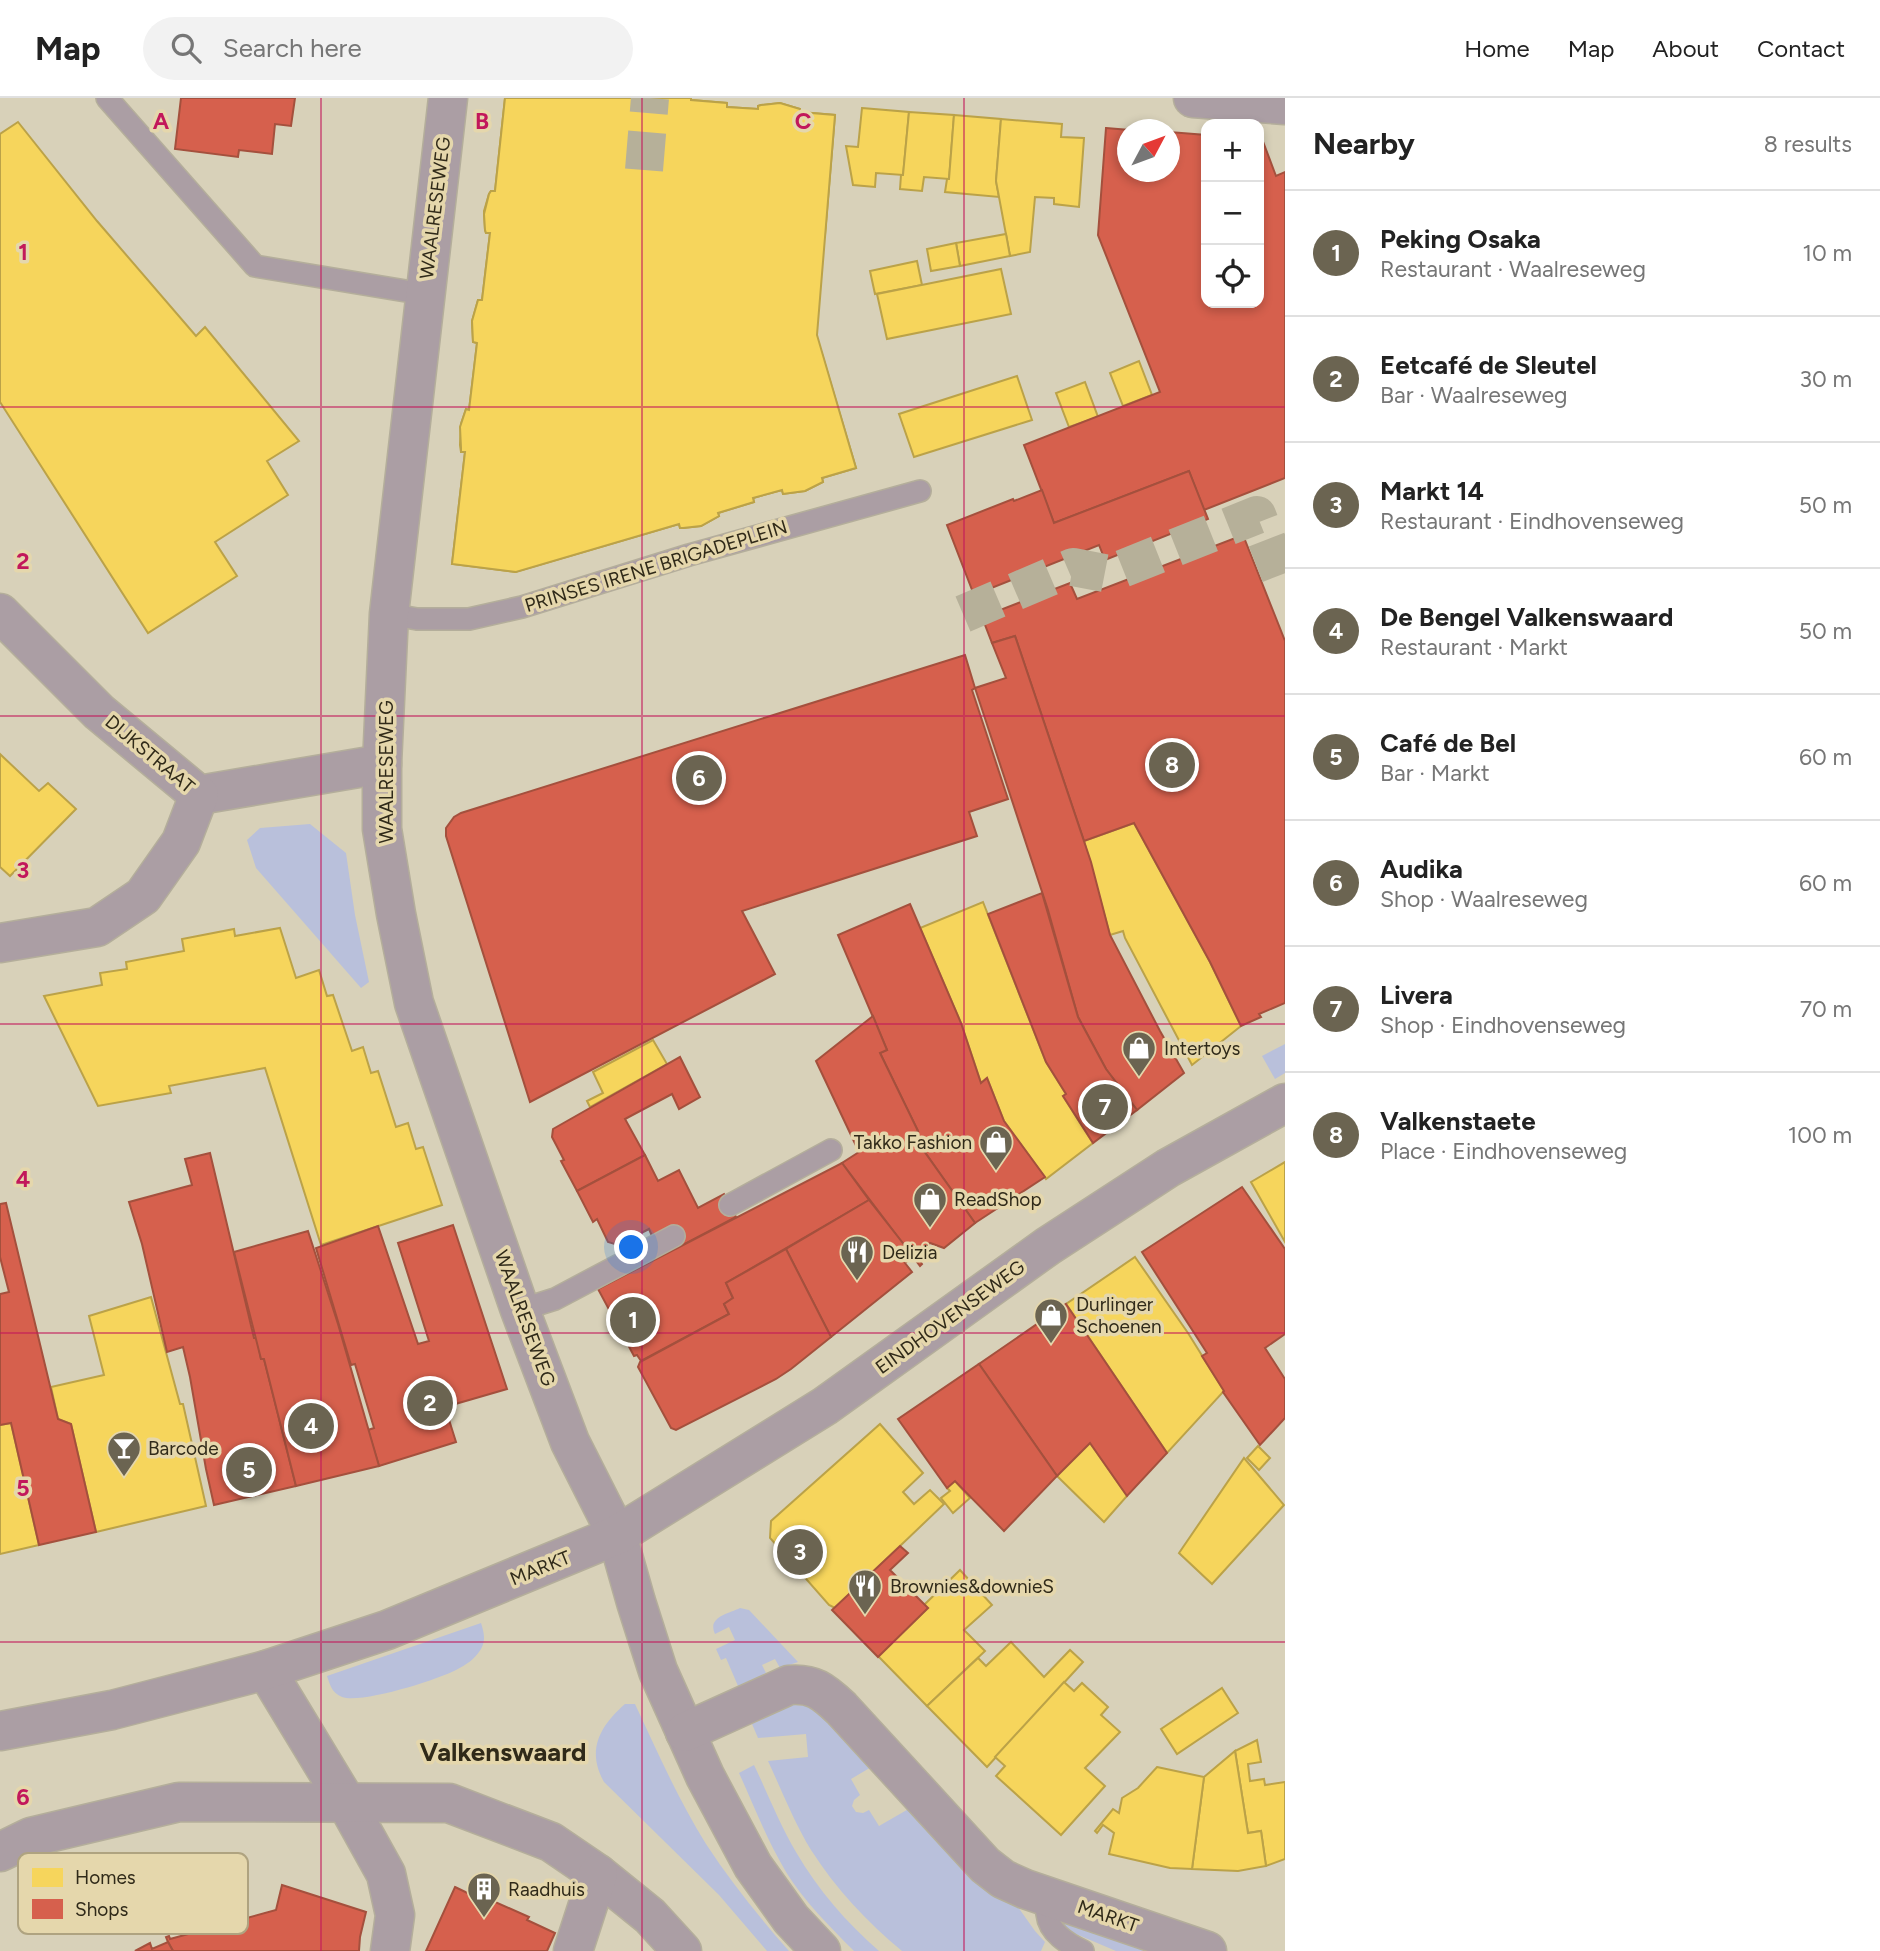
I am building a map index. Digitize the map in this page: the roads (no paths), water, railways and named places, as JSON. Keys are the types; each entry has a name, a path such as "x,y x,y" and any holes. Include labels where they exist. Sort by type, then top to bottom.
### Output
{"street":[{"name":"WAALRESEWEG","path":"448,98 389,614 382,764 382,829 414,1003 520,1310 570,1441 617,1535"},
{"path":"1192,98 1285,105"},
{"name":"DIJKSTRAAT","path":"0,613 99,712 199,795 382,764"},
{"path":"0,943 97,927 143,896 181,842 199,795"},
{"name":"EINDHOVENSEWEG","path":"617,1535 825,1406 1048,1246 1168,1168 1285,1103"},
{"path":"617,1535 659,1671 705,1776 753,1866 791,1919 821,1951"},
{"name":"MARKT","path":"0,1731 112,1710 266,1670 387,1630 617,1535"},
{"path":"266,1670 386,1874 395,1914 390,1951"},
{"name":"MARKT","path":"685,1732 789,1685 813,1687 828,1695 841,1708 985,1865 1003,1879 1207,1951"},
{"path":"0,1852 32,1837 179,1802 449,1803 551,1842 598,1874 650,1916 682,1951"},
{"path":"573,1951 598,1874"}],"lane":[{"path":"107,98 255,266 425,294"},
{"name":"PRINSES IRENE BRIGADEPLEIN","path":"389,614 417,619 469,619 522,607 688,555 920,491"},
{"path":"730,1205 831,1150"},
{"path":"520,1310 555,1299 674,1236"},
{"name":"MARKT","path":"1048,1896 1047,1915 1055,1933 1083,1951"}],"tunnel":[{"path":"644,170 650,98"},
{"path":"963,614 1073,567 1109,574 1257,515 1285,587"}],"place":[{"name":"Valkenstaete","path":"1172,765"},
{"name":"Audika","path":"699,778"},
{"name":"Intertoys","path":"1139,1078"},
{"name":"Livera","path":"1105,1107"},
{"name":"Takko Fashion","path":"996,1172"},
{"name":"ReadShop","path":"930,1229"},
{"name":"Delizia","path":"857,1282"},
{"name":"Peking Osaka","path":"633,1320"},
{"name":"Durlinger Schoenen","path":"1051,1345"},
{"name":"Eetcafé de Sleutel","path":"430,1403"},
{"name":"De Bengel Valkenswaard","path":"311,1426"},
{"name":"Café de Bel","path":"249,1470"},
{"name":"Barcode","path":"124,1478"},
{"name":"Markt 14","path":"800,1552"},
{"name":"Brownies&downieS","path":"865,1616"},
{"name":"Raadhuis","path":"484,1919"}],"district":[{"name":"Valkenswaard","path":"503,1752"}]}
